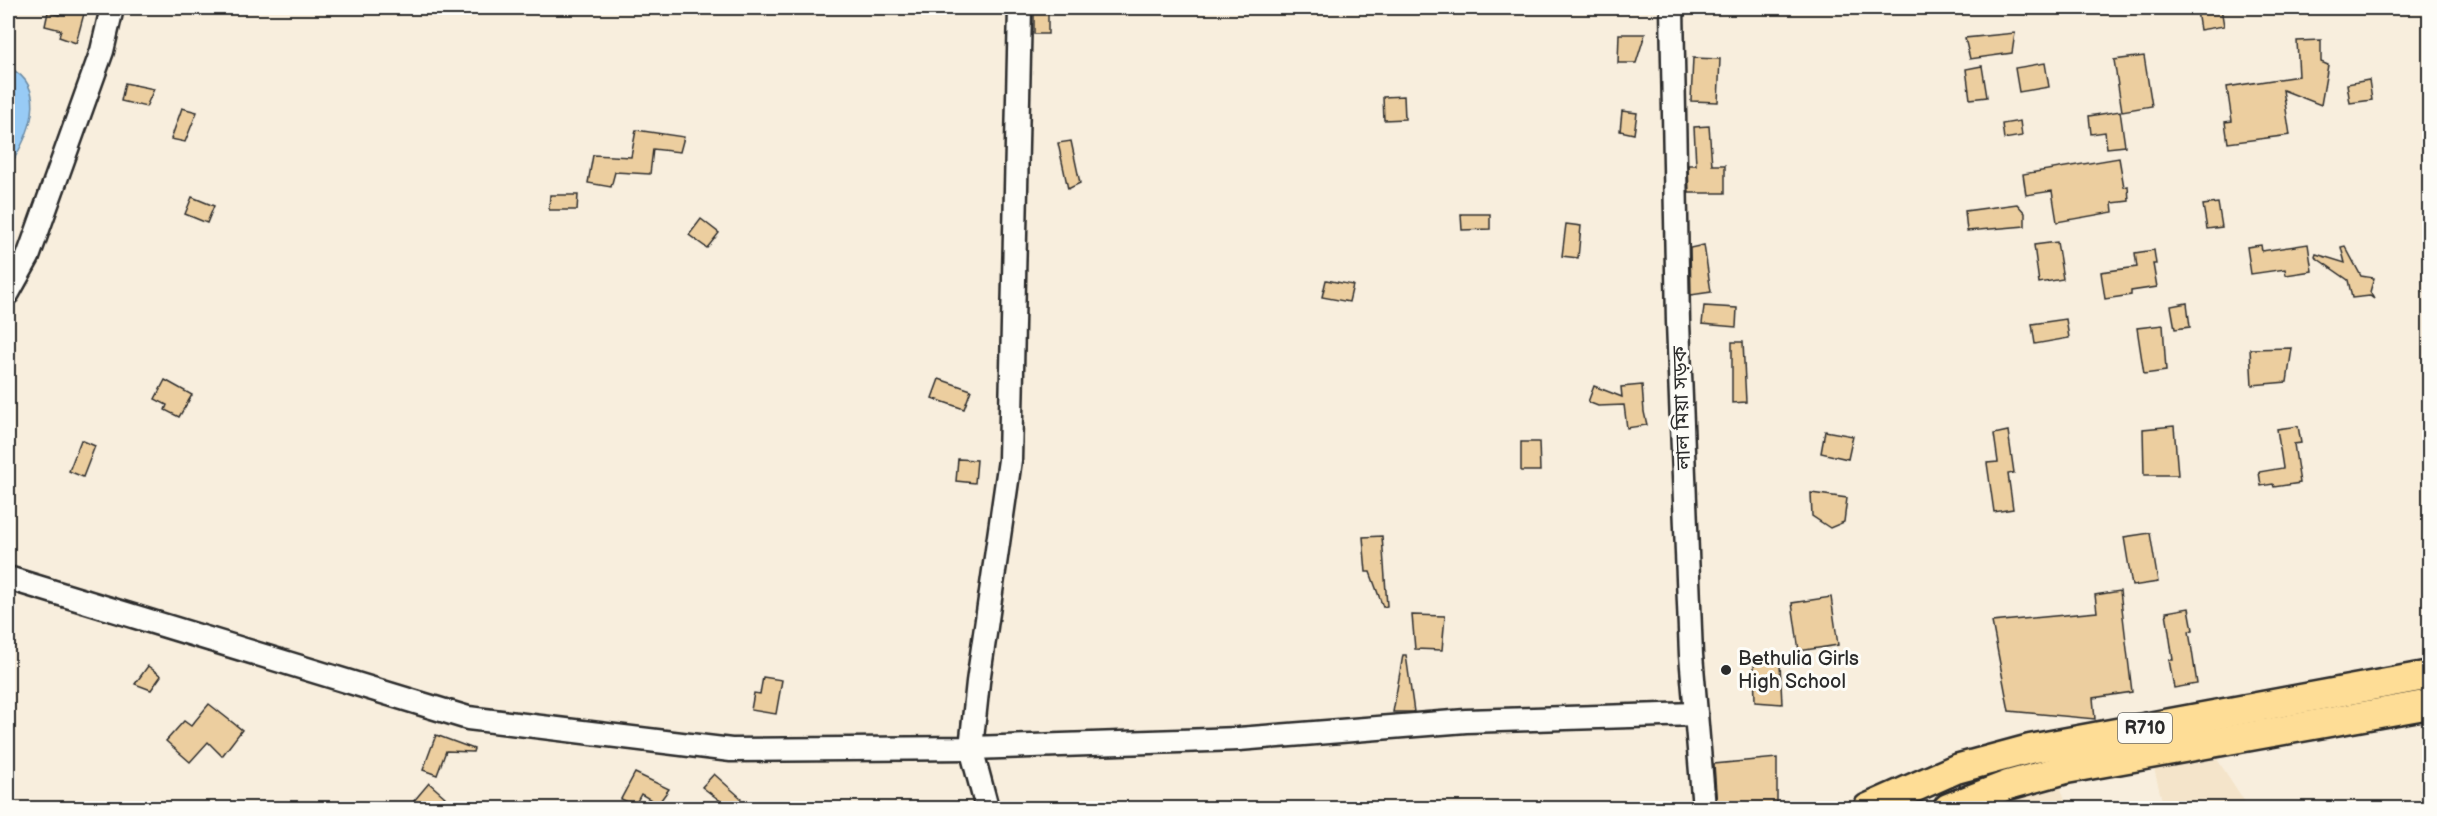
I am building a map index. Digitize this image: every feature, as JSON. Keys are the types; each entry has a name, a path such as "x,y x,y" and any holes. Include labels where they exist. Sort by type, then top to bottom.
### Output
{"main road":[{"name":"R710","path":"1868,808 1956,769 2030,749 2430,675"},
{"name":"R710","path":"1948,808 2008,785 2066,769 2430,704"}],"street":[{"path":"8,293 28,257 102,51 112,8"},
{"path":"987,808 971,748 978,682 1010,460 1020,8"},
{"name":"লাল মিয়া সড়ক","path":"1672,8 1678,322 1691,655 1704,808"},
{"path":"8,578 468,718 731,750 971,748 1239,739 1466,721 1696,714"}],"shaded area":[{"path":"2217,759 2249,808 2164,808 2154,769"},
{"path":"2060,786 2068,808 1983,808"}],"water":[{"path":"8,67 21,76 29,87 33,100 32,114 23,143 8,169"}],"building":[{"path":"62,8 85,10 76,43 59,37 61,30 45,26 48,12 59,15"},
{"path":"1034,8 1048,8 1048,34 1034,34"},
{"path":"2221,8 2224,26 2200,30 2197,11"},
{"path":"2015,33 2012,53 1970,59 1965,38"},
{"path":"1619,34 1645,34 1636,63 1618,63"},
{"path":"2321,40 2321,62 2328,65 2321,105 2283,90 2290,135 2228,143 2225,122 2232,121 2227,87 2299,76 2297,41"},
{"path":"2144,56 2152,106 2122,111 2114,60"},
{"path":"1693,58 1720,59 1718,102 1691,101"},
{"path":"2045,63 2049,87 2019,92 2015,68"},
{"path":"1982,66 1987,97 1970,99 1966,69"},
{"path":"2369,80 2372,100 2350,103 2347,84"},
{"path":"125,83 154,89 146,107 121,101"},
{"path":"1404,96 1405,119 1384,120 1383,97"},
{"path":"182,108 197,112 185,142 171,139"},
{"path":"1622,111 1637,113 1634,134 1620,131"},
{"path":"2120,111 2125,146 2107,148 2105,132 2091,134 2089,116"},
{"path":"2020,121 2022,136 2004,139 2002,124"},
{"path":"1709,126 1712,165 1725,165 1725,193 1689,193 1688,165 1696,165 1694,127"},
{"path":"636,130 684,137 680,152 653,149 650,174 615,172 611,187 588,183 593,155 631,157"},
{"path":"1071,141 1080,183 1068,189 1058,143"},
{"path":"2119,158 2124,187 2128,186 2129,201 2112,203 2113,212 2057,222 2052,191 2026,195 2023,174"},
{"path":"550,195 578,195 577,210 549,210"},
{"path":"192,197 214,206 207,223 185,214"},
{"path":"2218,203 2222,227 2207,229 2203,205"},
{"path":"2017,204 2025,213 2025,226 1967,231 1965,211"},
{"path":"1461,214 1490,214 1490,229 1462,230"},
{"path":"701,219 719,233 707,248 689,235"},
{"path":"1566,224 1581,226 1578,258 1562,256"},
{"path":"2057,242 2063,279 2039,283 2034,245"},
{"path":"2308,244 2312,271 2286,275 2285,269 2251,274 2247,247 2261,245 2262,251"},
{"path":"1704,245 1711,292 1691,295 1690,248"},
{"path":"2345,246 2361,276 2374,278 2370,292 2374,299 2370,296 2352,298 2348,280 2315,257 2316,254 2345,263 2341,247"},
{"path":"2154,250 2156,264 2153,264 2157,287 2131,291 2131,295 2105,299 2101,272 2137,267 2135,253"},
{"path":"1326,280 1353,285 1349,302 1322,297"},
{"path":"2187,303 2190,327 2175,329 2171,306"},
{"path":"1704,306 1737,308 1736,327 1702,324"},
{"path":"2066,319 2069,338 2035,344 2032,324"},
{"path":"2163,325 2166,371 2144,374 2137,328"},
{"path":"1732,342 1743,342 1746,402 1732,403"},
{"path":"2292,348 2287,382 2252,385 2250,349"},
{"path":"939,379 971,390 964,409 932,398"},
{"path":"165,380 192,395 179,417 165,410 167,405 155,399"},
{"path":"1642,385 1647,425 1627,428 1624,405 1598,406 1588,402 1594,386 1622,397 1621,387"},
{"path":"2174,426 2178,475 2144,475 2143,429"},
{"path":"2298,426 2301,443 2294,444 2300,483 2274,487 2273,484 2261,486 2259,472 2283,468 2277,429"},
{"path":"1825,431 1853,436 1848,459 1821,453"},
{"path":"2008,431 2014,473 2008,474 2013,509 1994,512 1987,463 1998,462 1994,434"},
{"path":"81,440 95,446 83,477 69,471"},
{"path":"1521,442 1539,442 1540,471 1521,471"},
{"path":"958,459 977,460 975,483 956,481"},
{"path":"1811,493 1847,498 1844,522 1830,528 1812,516"},
{"path":"2150,533 2158,582 2132,586 2124,537"},
{"path":"1382,536 1387,606 1383,607 1370,572 1366,572 1363,537"},
{"path":"2120,591 2132,692 2093,698 2095,719 2009,711 1992,622 2097,612 2095,595"},
{"path":"1831,597 1838,645 1799,651 1792,603"},
{"path":"2189,608 2193,630 2189,631 2197,684 2174,688 2169,660 2173,660 2166,612"},
{"path":"1412,615 1445,616 1442,650 1415,649"},
{"path":"1403,655 1406,655 1414,712 1393,712"},
{"path":"1754,663 1780,664 1782,704 1755,702"},
{"path":"148,666 161,676 151,690 135,684"},
{"path":"763,677 782,680 776,714 751,710 754,693 760,694"},
{"path":"209,704 242,730 222,756 208,742 190,762 166,741 184,721 191,726"},
{"path":"436,735 474,749 473,752 446,751 437,775 423,770"},
{"path":"1777,758 1777,808 1717,808 1714,764"},
{"path":"635,773 669,789 658,804 641,794 635,805 621,799"},
{"path":"714,774 741,798 734,808 730,808 702,787"},
{"path":"429,783 445,797 435,808 408,808"}],"place":[{"name":"Bethulia Girls High School","path":"1726,670"}]}
